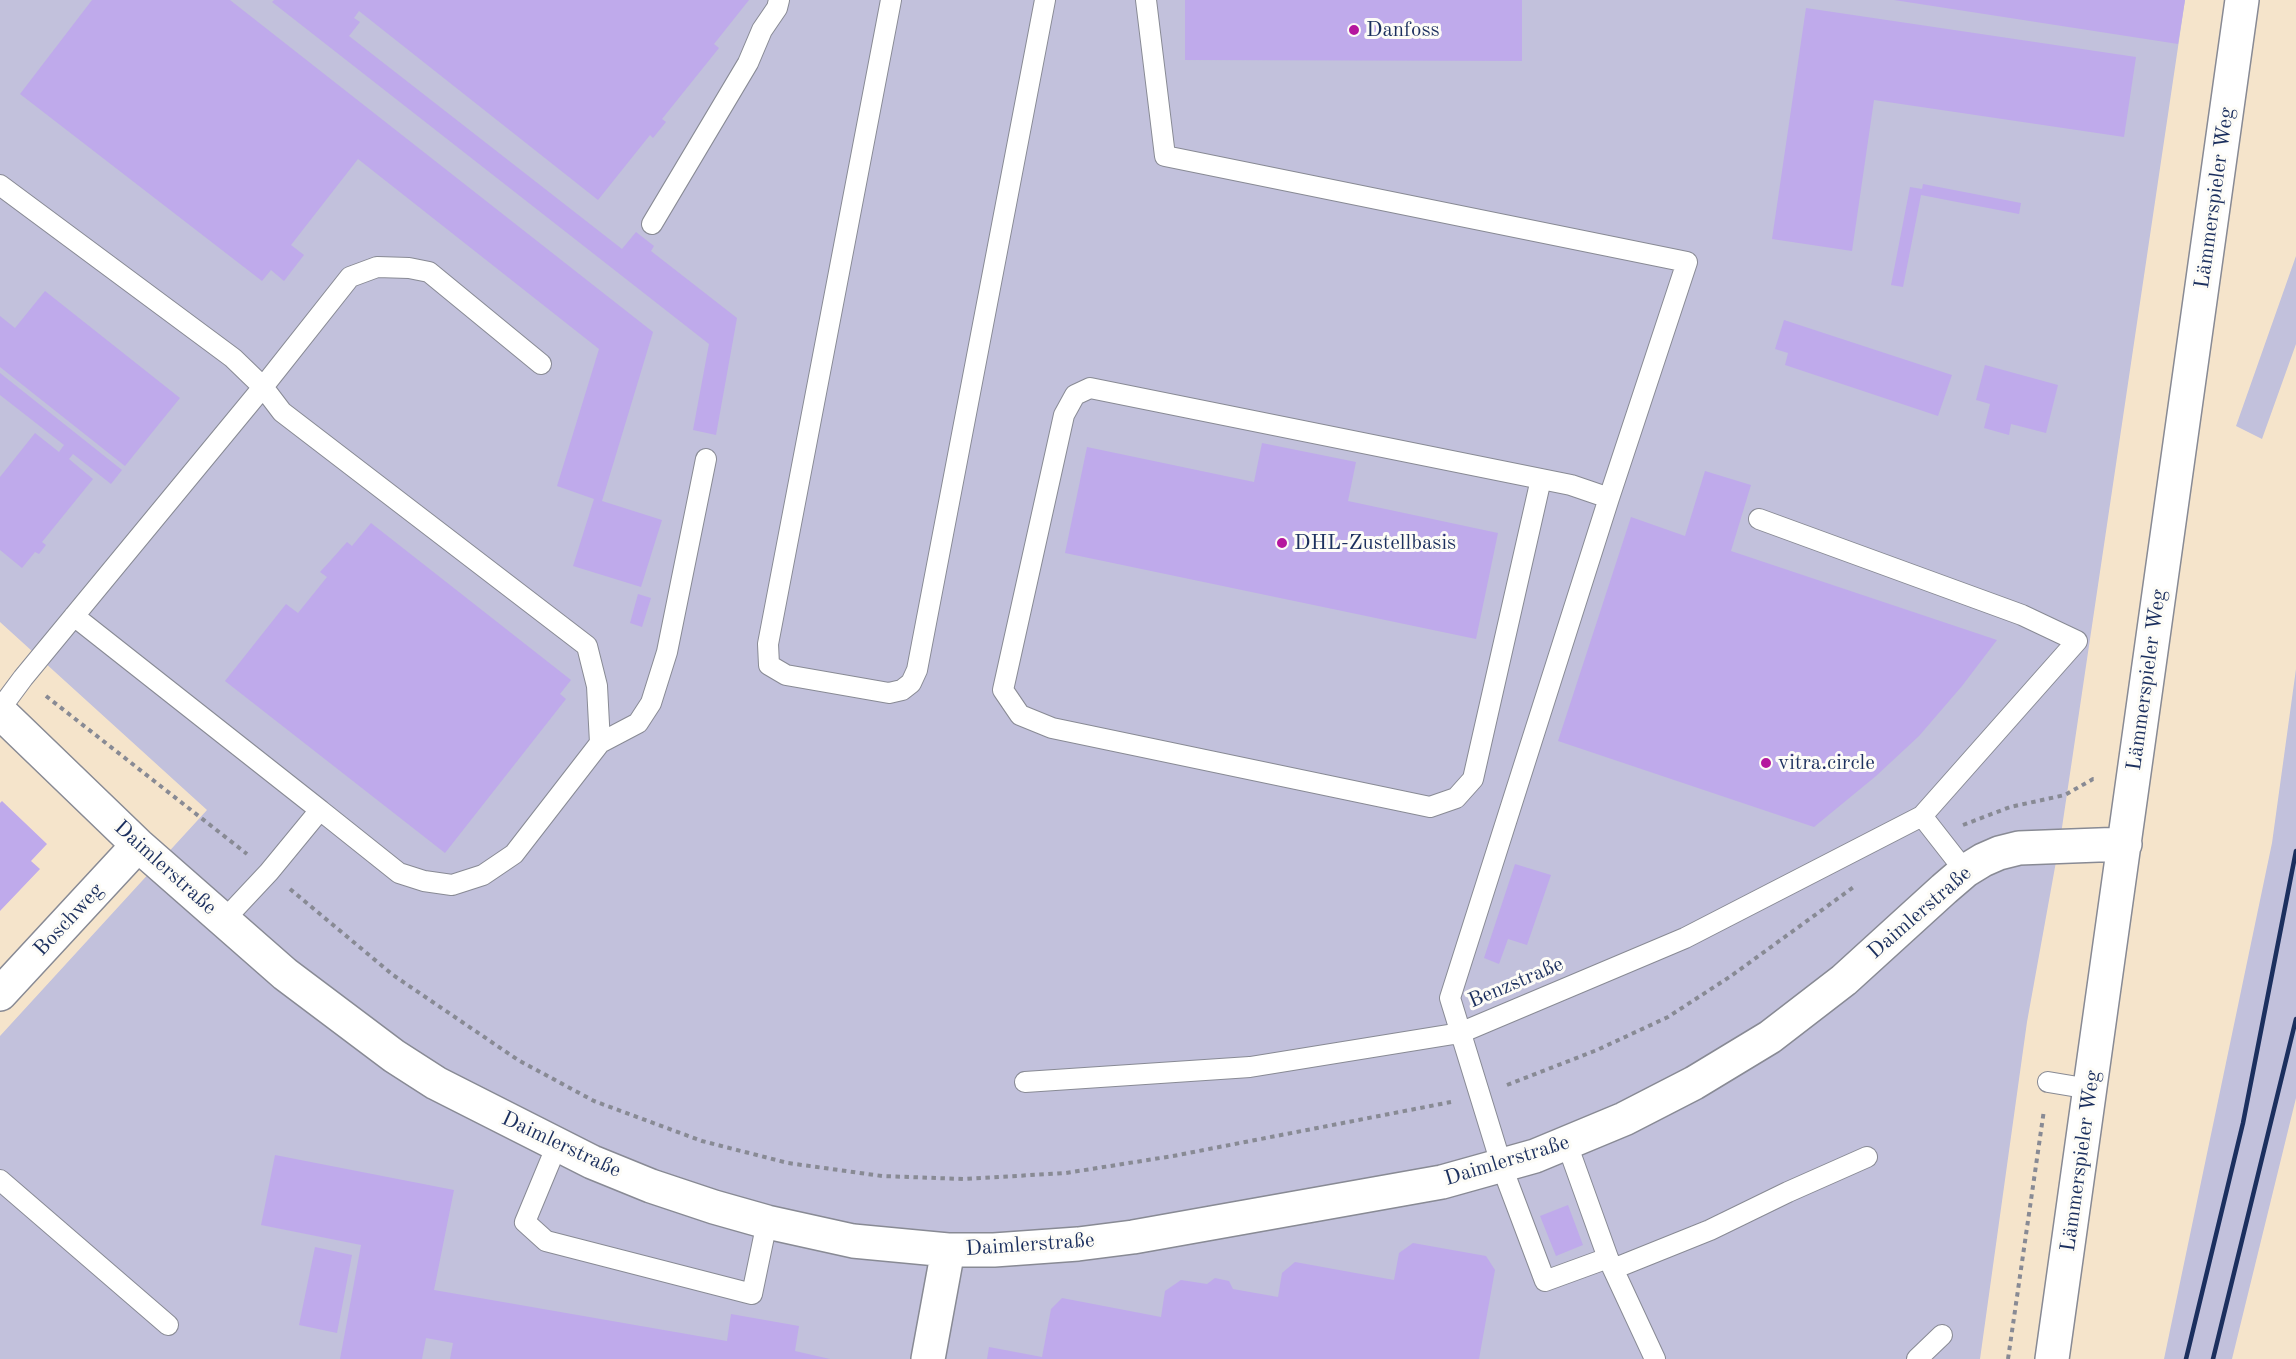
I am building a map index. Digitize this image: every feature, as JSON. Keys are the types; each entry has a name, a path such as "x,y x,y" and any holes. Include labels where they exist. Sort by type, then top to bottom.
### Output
{"street":[{"name":"Lämmerspieler Weg","path":"2052,1359 2242,0"},
{"name":"Daimlerstraße","path":"0,710 138,845 285,974 394,1056 436,1083 592,1162 651,1186 714,1207 766,1222 853,1241 948,1250 1005,1249 1134,1237 1442,1182 1502,1167 1567,1144 1624,1119 1684,1088 1770,1037 1844,980 1965,871 1983,860 2019,848 2125,844"},
{"name":"Boschweg","path":"0,994 138,845"},
{"path":"928,1359 948,1250"}],"lane":[{"path":"652,224 748,63 762,30 777,8 779,0"},
{"path":"891,0 768,644 770,665 786,675 889,693 902,690 911,683 917,670 1045,0"},
{"path":"1146,0 1165,156 1687,262 1609,498 1450,998 1502,1167 1545,1281 1610,1263 1710,1230 1867,1157"},
{"path":"0,185 234,358 263,387 282,412 587,646 597,686 600,743"},
{"path":"0,710 350,277 377,267 409,268 429,272 541,364"},
{"path":"1540,478 1473,779 1456,798 1430,807 1052,728 1020,715 1003,690 1064,414 1076,395 1090,388 1540,478 1571,485 1609,498"},
{"path":"74,616 399,873 423,881 452,885 483,875 514,854 600,743 638,723 651,703 666,652 706,459"},
{"path":"1759,519 2022,615 2077,641 1922,816 1965,871"},
{"path":"224,920 269,872 320,810"},
{"name":"Benzstraße","path":"1025,1082 1250,1067 1460,1033 1685,938 1922,816"},
{"path":"2048,1082 2090,1089"},
{"path":"1567,1144 1610,1263 1655,1359"},
{"path":"557,1145 525,1222 546,1241 752,1294 766,1222"},
{"path":"0,1180 168,1325"},
{"path":"1917,1359 1942,1335"}],"path":[{"path":"62,708 250,857"},
{"path":"1968,822 2010,807 2065,795 2093,778 2102,780"},
{"path":"1504,1086 1597,1050 1668,1017 1731,976 1859,883"},
{"path":"284,884 393,975 518,1060 594,1101 702,1141 789,1163 882,1176 952,1179 1066,1173 1240,1144 1457,1101"},
{"path":"2008,1359 2044,1106"}],"shaded area":[{"path":"0,0 2185,0 2061,834 2027,1022 1980,1359 0,1359 0,1036 207,810 0,622"},
{"path":"2296,256 2296,344 2262,439 2236,426"},
{"path":"2296,669 2296,1098 2232,1359 2164,1359 2272,843"}],"building":[{"path":"92,0 230,0 653,332 602,501 662,520 641,587 573,566 594,499 557,486 599,349 358,159 291,245 304,255 284,281 271,270 262,281 20,94"},
{"path":"274,0 749,0 714,44 719,48 662,119 666,122 653,138 650,135 598,200 359,11 354,18 360,22 349,36 622,249 636,232 654,246 651,251 737,318 716,435 693,430 709,344 272,2"},
{"name":"Danfoss","path":"1185,0 1522,0 1522,61 1185,60"},
{"path":"1894,0 2185,0 2178,44"},
{"path":"1806,8 2136,57 2124,137 1874,100 1852,251 1772,239"},
{"path":"1923,184 2021,203 2019,214 1921,195 1903,287 1891,285 1910,187 1922,189"},
{"path":"45,291 180,398 125,466 0,367 0,316 15,328"},
{"path":"1784,320 1952,375 1938,416 1785,365 1788,353 1775,349"},
{"path":"1985,365 2058,385 2046,433 2011,424 2009,435 1984,428 1990,404 1976,400"},
{"path":"0,373 122,470 111,484 73,454 69,459 93,479 42,542 46,545 39,554 35,552 22,568 0,550 0,477 35,433 59,452 64,445 0,395"},
{"name":"DHL-Zustellbasis","path":"1262,443 1356,462 1348,501 1498,533 1476,639 1065,553 1087,447 1254,482"},
{"path":"1705,471 1751,485 1731,551 1997,640 1962,686 1919,736 1876,776 1814,827 1558,741 1631,517 1685,536"},
{"path":"371,523 571,680 560,694 566,699 445,853 225,681 286,604 298,613 327,577 320,572 347,542 352,546"},
{"path":"638,594 651,598 642,627 630,623"},
{"path":"2,801 47,844 31,861 40,869 0,911 0,803"},
{"path":"1515,864 1551,875 1527,945 1508,939 1499,964 1484,958"},
{"path":"275,1155 454,1190 434,1290 727,1341 731,1314 799,1326 795,1351 830,1359 450,1359 453,1343 426,1338 422,1359 340,1359 361,1245 261,1225"},
{"path":"1568,1205 1583,1245 1556,1256 1540,1216"},
{"path":"1413,1243 1486,1256 1495,1270 1479,1359 987,1359 989,1347 1042,1357 1051,1309 1062,1298 1161,1317 1165,1291 1181,1280 1207,1284 1215,1278 1229,1281 1233,1289 1278,1297 1282,1273 1295,1262 1394,1280 1399,1253"},
{"path":"315,1247 352,1255 337,1333 299,1325"}],"railway":[{"path":"2186,1359 2243,1123 2296,851"},
{"path":"2213,1359 2296,1019"}],"place":[{"name":"Danfoss","path":"1354,30"},
{"name":"DHL-Zustellbasis","path":"1282,543"},
{"name":"vitra.circle","path":"1766,763"}]}
